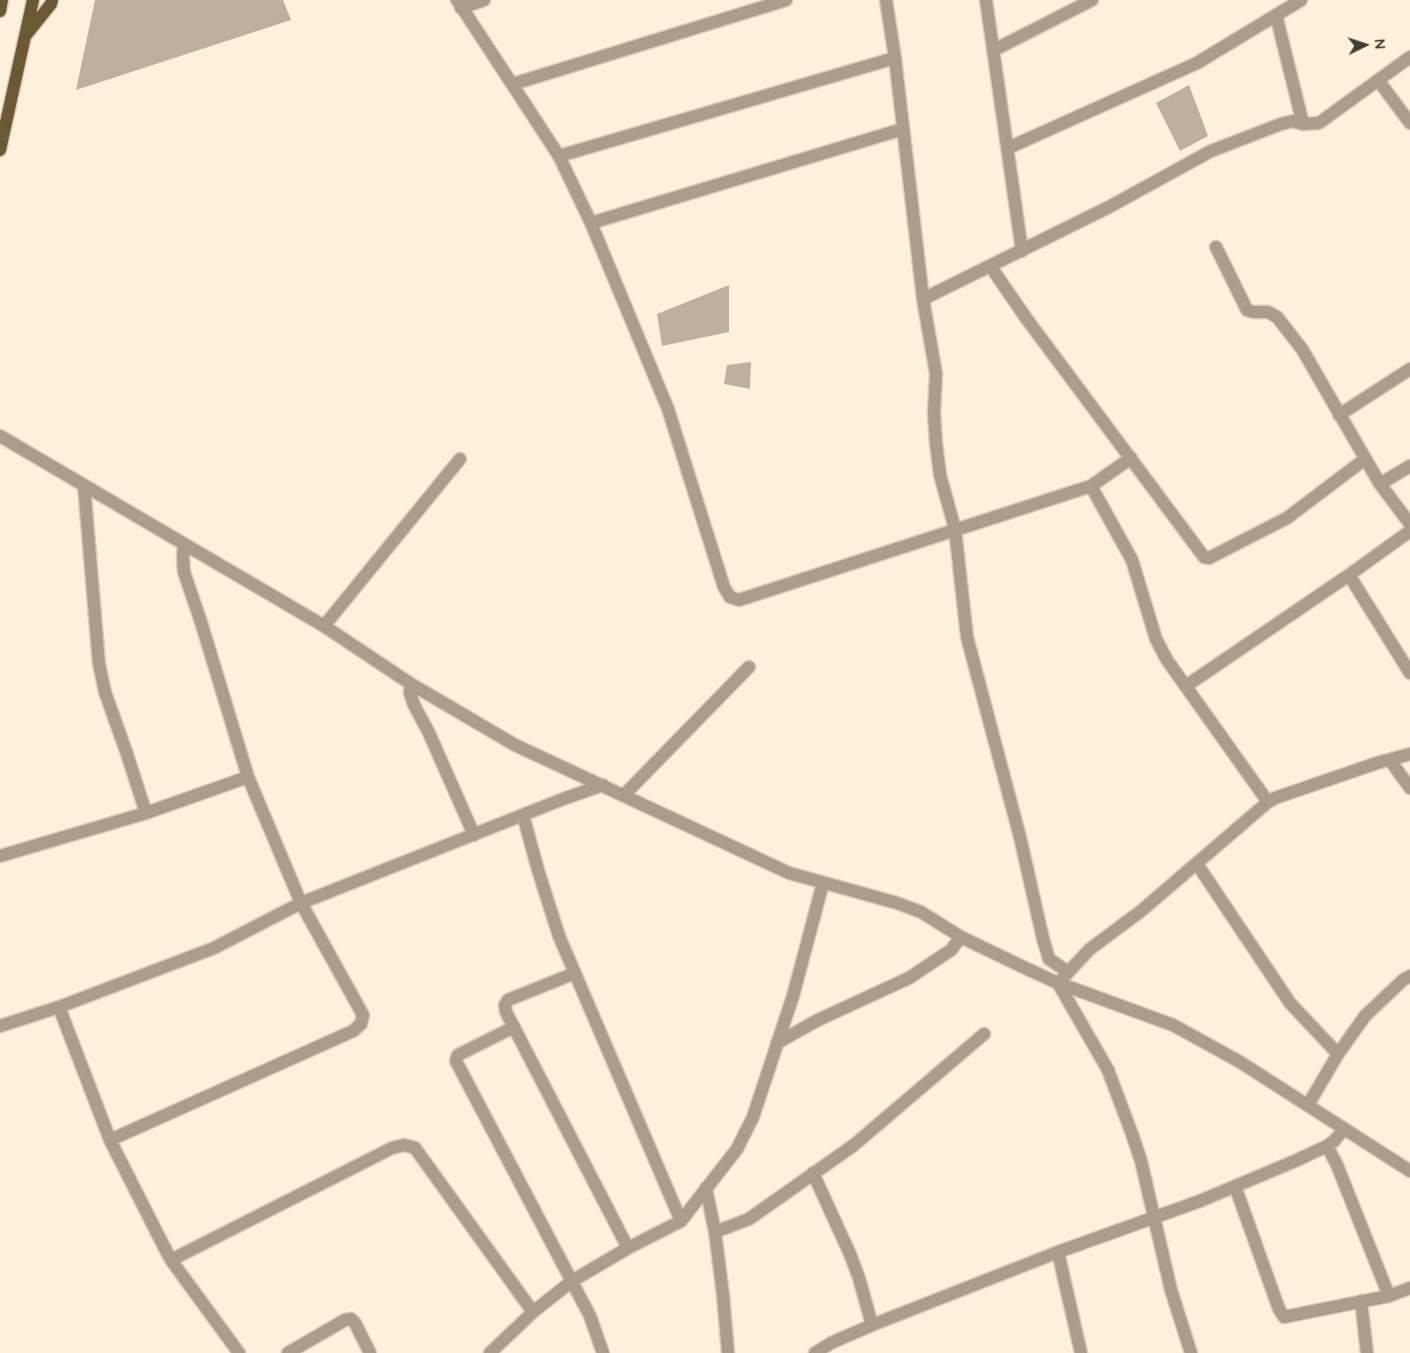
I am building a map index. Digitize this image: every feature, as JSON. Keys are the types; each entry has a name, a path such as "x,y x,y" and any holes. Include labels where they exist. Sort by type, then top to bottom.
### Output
{"main road":[{"path":"0,11 2,0"},
{"path":"0,150 33,0"},
{"path":"25,37 52,0"}],"street":[{"path":"484,0 459,4 559,156 591,223 668,409 724,587 730,596 739,600 1091,486 1131,458"},
{"path":"513,84 786,0"},
{"path":"886,0 896,58 923,299 936,374 934,413 936,444 940,475 955,529 968,637 1020,837 1043,939 1049,958 1068,972"},
{"path":"986,0 1022,251"},
{"path":"994,50 1092,0"},
{"path":"1008,148 1197,64 1301,0"},
{"path":"1276,15 1303,124"},
{"path":"923,299 1108,208 1211,151 1281,124 1293,122 1303,124 1319,123 1410,57"},
{"path":"559,156 896,58"},
{"path":"1378,80 1410,123"},
{"path":"591,223 903,129"},
{"path":"1216,246 1247,310 1268,312 1277,317 1302,349 1380,484 1410,524"},
{"path":"991,267 1026,318 1204,557 1209,558 1287,518 1365,459"},
{"path":"1339,415 1410,369"},
{"path":"0,436 324,626 411,684 514,745 789,873 897,903 921,912 962,937 1058,983 1173,1025 1240,1062 1410,1171"},
{"path":"324,626 460,459"},
{"path":"1380,484 1410,466"},
{"path":"84,485 99,664 105,692 146,813"},
{"path":"1091,486 1132,560 1156,639 1167,660 1268,802"},
{"path":"1186,686 1410,531"},
{"path":"110,1140 353,1031 361,1024 363,1015 301,903 248,777 184,572 184,544"},
{"path":"1349,575 1410,673"},
{"path":"624,796 748,667"},
{"path":"411,684 410,693 414,705 429,733 474,835"},
{"path":"1058,983 1090,949 1141,911 1268,802 1275,798 1410,754"},
{"path":"1390,760 1410,788"},
{"path":"0,856 146,813 248,777"},
{"path":"0,1026 59,1007 214,948 301,903 603,785"},
{"path":"523,815 559,936 682,1220"},
{"path":"1197,864 1290,1003 1338,1054"},
{"path":"490,1353 532,1312 572,1281 628,1248 682,1220 737,1149 754,1117 793,996 823,883"},
{"path":"777,1043 818,1020 909,978 951,950 962,937"},
{"path":"575,973 508,1000 505,1005 506,1012 628,1248"},
{"path":"1308,1105 1338,1054 1365,1016 1403,980 1410,976"},
{"path":"1058,983 1108,1070 1132,1134 1171,1290 1191,1353"},
{"path":"59,1007 110,1140 172,1260 238,1353"},
{"path":"514,1027 458,1055 456,1061 590,1316 603,1353"},
{"path":"715,1232 749,1219 854,1145 984,1034"},
{"path":"815,1353 831,1343 872,1325 1058,1252 1236,1186 1327,1146 1344,1129"},
{"path":"172,1260 392,1148 404,1145 415,1148 532,1312"},
{"path":"1327,1146 1337,1164 1389,1296"},
{"path":"813,1173 856,1270 872,1325"},
{"path":"1236,1186 1279,1309 1284,1317 1389,1296 1410,1288"},
{"path":"706,1188 715,1232 728,1353"},
{"path":"1058,1252 1081,1353"},
{"path":"1362,1301 1364,1352"},
{"path":"288,1353 345,1320 351,1320 356,1323 370,1353"}],"building":[{"path":"95,0 283,0 291,20 76,90"},
{"path":"1189,85 1208,136 1180,151 1156,103"},
{"path":"729,285 729,332 662,346 657,314"},
{"path":"751,362 750,389 724,384 727,365"}]}
